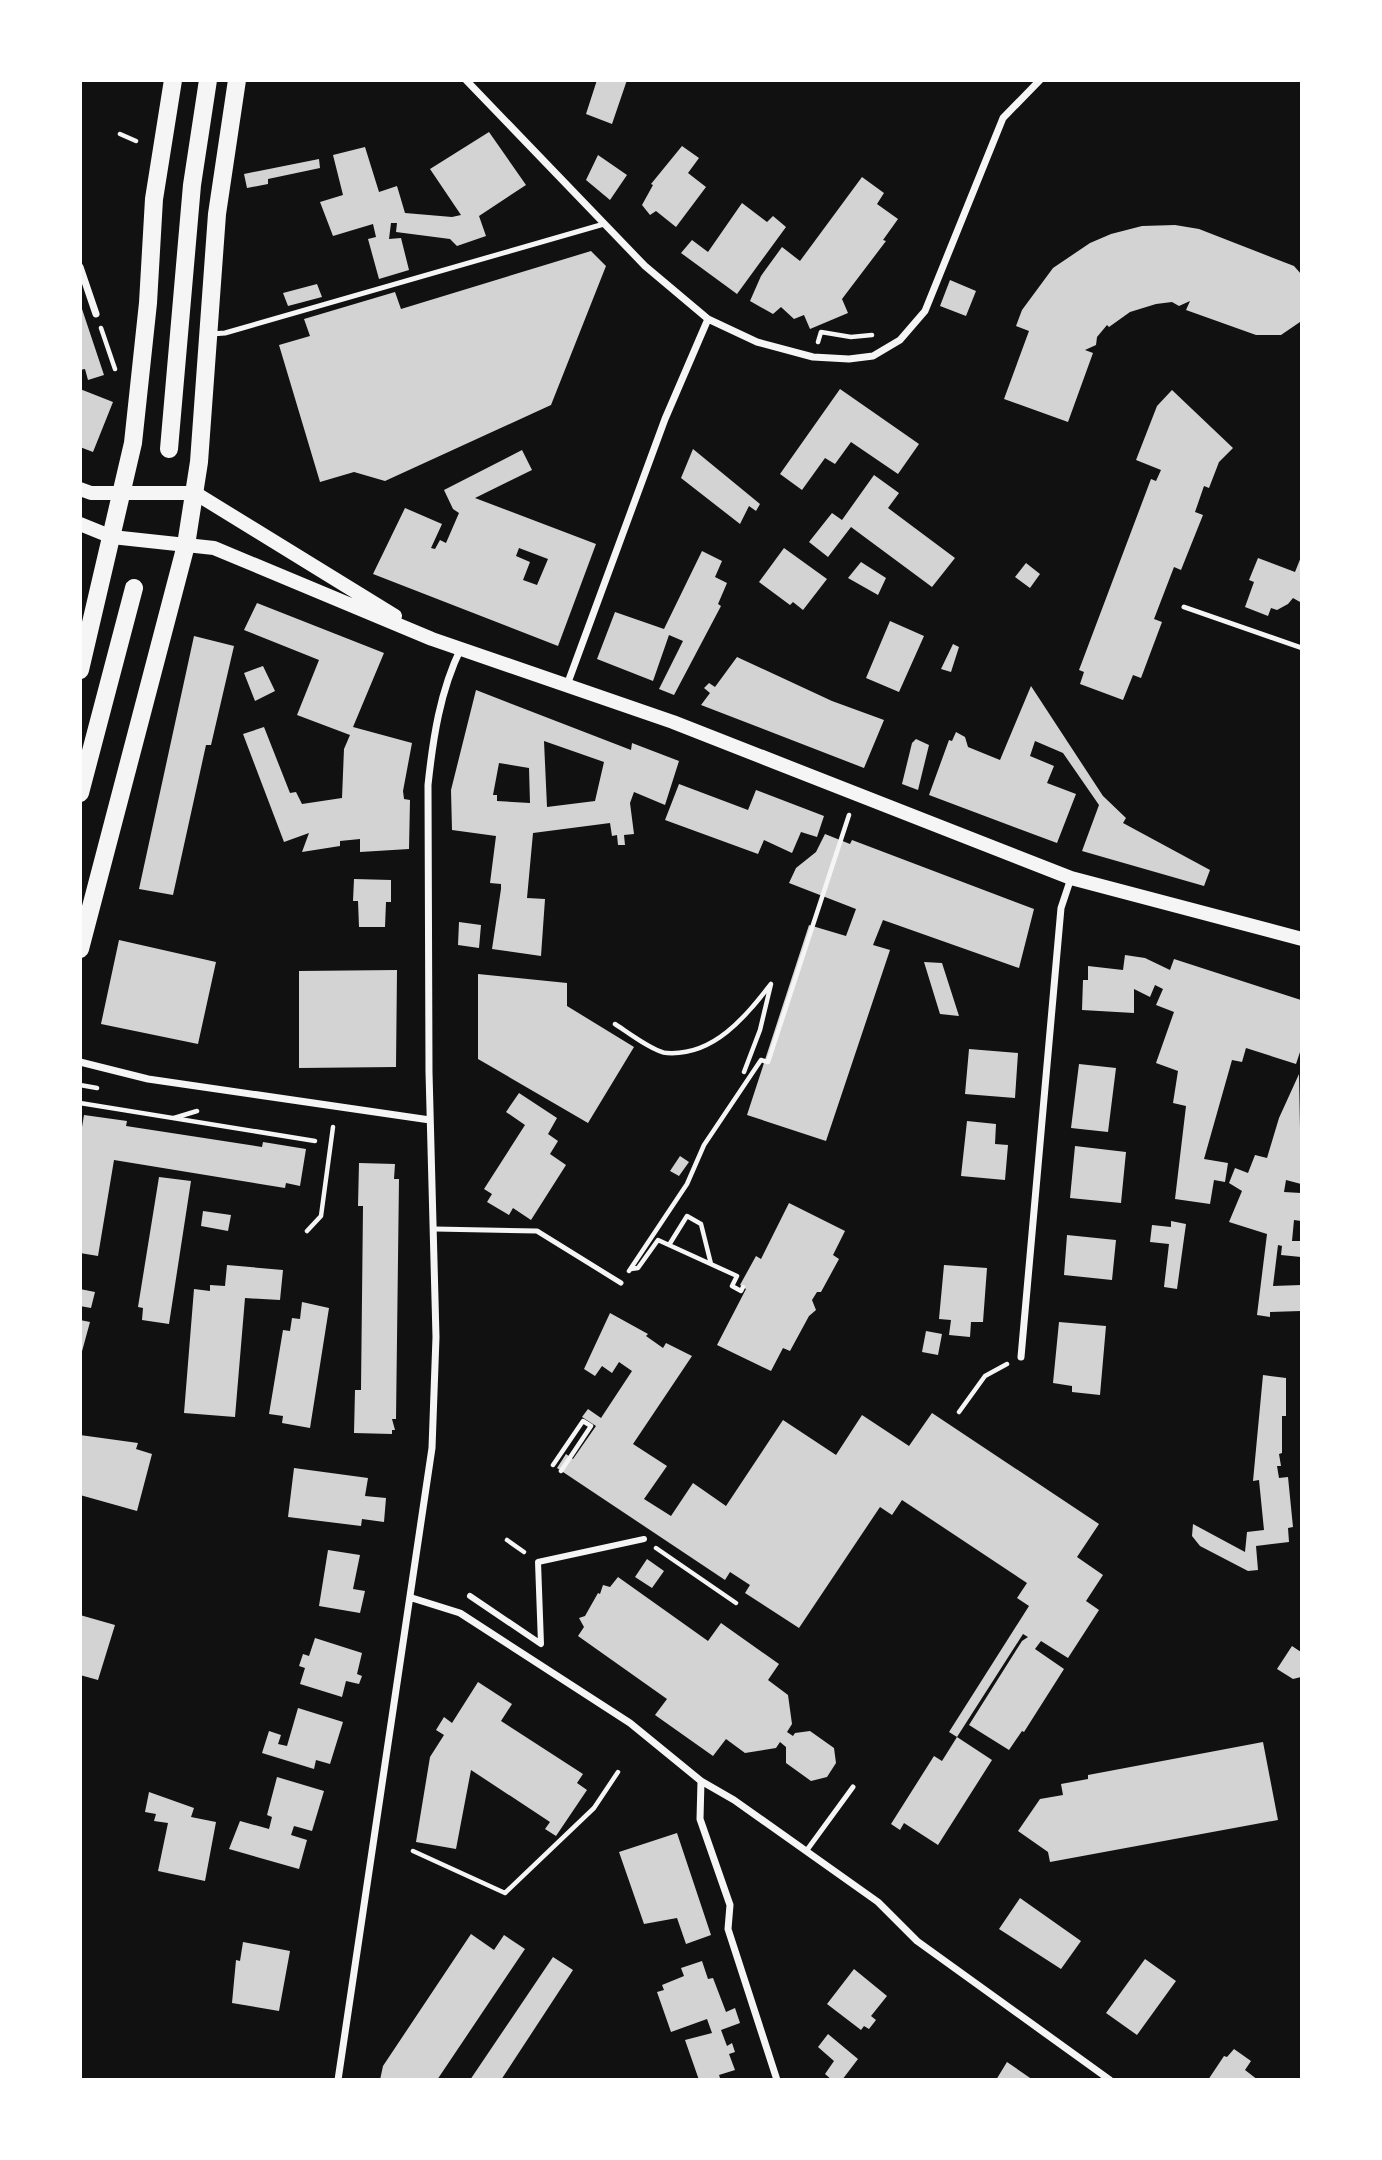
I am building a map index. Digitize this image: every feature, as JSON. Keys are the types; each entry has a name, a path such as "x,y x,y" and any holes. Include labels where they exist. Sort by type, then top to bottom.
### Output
{"main road":[{"path":"80,670 133,443 148,303 154,200 173,80"},
{"path":"169,449 192,185 208,80"},
{"path":"80,949 186,545 195,494 217,214 237,80"},
{"path":"86,491 195,494 432,639"},
{"path":"80,524 112,537 214,548 432,639 567,685 1072,878 1301,939"},
{"path":"80,793 134,588"}],"street":[{"path":"466,80 645,266 708,319 757,342 813,357 849,359 873,356 909,333 925,311 1003,118 1040,80"},
{"path":"80,267 96,314"},
{"path":"567,685 665,419 708,319"},
{"path":"338,2080 412,1598 433,1429 435,1229 430,1120 428,785 433,741 445,687 461,649"},
{"path":"1021,1357 1061,908 1072,878"},
{"path":"80,1062 148,1079 430,1120"},
{"path":"470,1595 541,1644 538,1562 644,1539"},
{"path":"412,1598 460,1613 631,1723 701,1781 807,1850 878,1902 917,1941 1111,2080"},
{"path":"701,1781 700,1819 730,1905 727,1929 777,2080"}],"lane":[{"path":"208,335 225,333 604,224"},
{"path":"1184,607 1301,648"},
{"path":"435,1229 537,1231 621,1283"},
{"path":"807,1850 853,1787"}],"path":[{"path":"120,134 136,141"},
{"path":"96,314 116,371"},
{"path":"813,357 821,332 851,337 874,335 882,329"},
{"path":"621,1283 687,1184 704,1145 761,1060 768,1062 856,794"},
{"path":"615,1024 665,1054 702,1048 738,1024 771,984 760,1030 744,1072"},
{"path":"80,1090 86,1086"},
{"path":"80,1103 315,1141"},
{"path":"172,1118 197,1111"},
{"path":"307,1231 321,1216 333,1128"},
{"path":"669,1245 687,1216 701,1224 712,1265"},
{"path":"630,1270 638,1268 658,1240 737,1276 732,1286 741,1291 743,1287"},
{"path":"959,1412 985,1376"},
{"path":"553,1465 583,1421 591,1426 561,1471"},
{"path":"644,1539 736,1603"},
{"path":"413,1851 505,1893 594,1808 618,1772"}],"building":[{"path":"597,80 627,80 612,124 586,114"},
{"path":"489,132 526,185 479,216 486,236 457,246 450,239 396,232 397,223 391,223 389,239 401,238 409,270 379,279 368,239 376,237 373,224 333,236 320,202 343,195 333,155 365,147 379,192 397,186 405,213 452,217 461,215 430,169"},
{"path":"682,146 699,158 688,173 706,187 676,227 656,211 650,215 642,205 653,185 651,184"},
{"path":"598,155 627,175 610,200 586,180"},
{"path":"319,159 320,168 268,179 268,184 247,188 244,174"},
{"path":"862,177 884,193 877,204 898,219 883,240 886,241 842,299 848,313 810,329 804,315 794,319 781,307 773,314 750,301 761,276 782,247 800,261"},
{"path":"742,203 767,222 773,216 786,227 737,294 681,253 692,240 708,252"},
{"path":"1175,225 1199,229 1294,266 1301,274 1300,322 1281,335 1256,335 1186,310 1190,301 1179,306 1172,302 1156,304 1130,312 1109,327 1107,325 1097,337 1096,345 1085,350 1093,353 1068,422 1004,399 1029,331 1016,326 1022,310 1053,268 1090,243 1111,234 1142,226"},
{"path":"591,251 606,266 551,405 385,481 354,472 320,482 279,345 310,336 304,319 395,292 401,309"},
{"path":"950,280 976,291 966,316 940,306"},
{"path":"317,284 322,297 288,306 283,293"},
{"path":"80,303 104,375 88,380 85,369 80,370"},
{"path":"80,389 113,402 93,452 80,447"},
{"path":"840,389 919,444 898,474 851,442 835,464 825,458 802,490 780,474"},
{"path":"1172,390 1233,448 1219,462 1209,488 1204,486 1195,512 1203,515 1181,570 1174,567 1154,619 1162,622 1141,678 1133,675 1123,700 1080,684 1084,672 1079,670 1151,479 1156,481 1161,470 1136,460 1157,406"},
{"path":"693,449 760,504 756,511 749,506 740,524 681,478"},
{"path":"522,450 532,470 475,498 596,544 558,646 373,574 405,508 442,524 431,548 435,549 440,540 446,543 459,513 453,509 444,490","holes":["519,548 548,559 537,585 523,580 530,562 516,556"]},
{"path":"874,475 899,493 888,508 955,558 932,587 851,527 828,557 809,542 832,513 842,520"},
{"path":"784,548 827,579 803,610 793,602 790,605 759,582"},
{"path":"702,551 722,561 715,577 727,583 718,604 721,606 674,695 659,689 683,641 669,635 653,681 597,659 615,612 664,629"},
{"path":"1301,557 1300,602 1293,598 1277,610 1271,608 1268,616 1245,607 1254,582 1249,580 1258,558 1295,572"},
{"path":"861,562 886,578 878,595 848,578"},
{"path":"1026,563 1040,574 1030,588 1015,577"},
{"path":"257,603 384,653 353,727 412,743 403,791 404,799 410,800 409,849 360,852 360,839 340,841 340,846 302,852 309,833 284,842 243,734 264,727 290,793 296,792 302,804 342,798 344,749 350,735 297,715 319,660 244,630"},
{"path":"890,621 924,636 899,692 866,678"},
{"path":"194,636 234,646 211,745 206,745 173,895 139,889"},
{"path":"953,644 959,647 951,672 941,669"},
{"path":"737,657 832,701 884,720 864,768 701,705 710,693 704,688 709,683 715,687"},
{"path":"263,666 275,691 255,701 244,673"},
{"path":"1031,686 1103,796 1126,818 1123,823 1210,870 1204,886 1082,851 1099,805 1063,753 1035,741 1030,756 1054,766 1047,783 1076,794 1057,843 929,795 949,740 952,741 956,732 965,737 968,747 1000,760"},
{"path":"476,690 631,750 632,743 679,761 665,805 634,792 630,803 634,834 624,835 625,845 618,845 617,835 612,836 610,823 533,833 527,898 545,899 541,956 492,949 501,889 501,884 490,883 496,836 452,830 451,790","holes":["544,741 604,762 595,801 547,807","499,763 529,768 530,803 497,801 497,795 493,795"]},
{"path":"916,739 929,745 918,790 902,784 912,743"},
{"path":"679,784 748,810 756,790 824,816 817,837 801,832 792,853 764,840 758,854 665,820"},
{"path":"825,834 850,844 852,840 1034,909 1019,968 883,920 873,945 890,950 826,1141 747,1115 809,925 846,936 856,909 789,883 796,868 816,852"},
{"path":"354,879 391,880 391,902 386,902 385,927 359,927 358,901 353,901"},
{"path":"459,922 481,925 479,948 458,945"},
{"path":"119,940 216,962 198,1044 101,1024"},
{"path":"1125,955 1145,958 1170,970 1174,959 1301,1000 1301,1049 1296,1064 1246,1048 1242,1062 1232,1060 1204,1159 1228,1163 1225,1182 1214,1180 1210,1204 1175,1199 1186,1106 1173,1103 1178,1071 1156,1063 1174,1012 1156,1005 1163,989 1155,985 1150,997 1134,989 1134,1013 1082,1010 1083,980 1088,980 1088,966 1123,970"},
{"path":"924,962 942,963 959,1016 940,1014"},
{"path":"397,970 396,1067 299,1068 299,971"},
{"path":"478,974 567,983 567,1006 634,1047 588,1123 478,1059"},
{"path":"969,1049 1018,1053 1015,1098 965,1094"},
{"path":"1079,1064 1116,1068 1108,1132 1071,1128"},
{"path":"1299,1074 1301,1184 1286,1180 1284,1192 1301,1193 1301,1221 1294,1220 1292,1241 1301,1241 1301,1257 1281,1255 1282,1246 1278,1245 1273,1286 1301,1285 1301,1311 1270,1312 1270,1317 1257,1315 1267,1234 1229,1222 1242,1191 1229,1183 1235,1168 1248,1173 1255,1155 1267,1158 1279,1118"},
{"path":"519,1093 557,1118 548,1134 558,1141 550,1154 566,1165 531,1220 513,1208 509,1215 487,1202 492,1194 484,1189 525,1125 506,1112"},
{"path":"84,1115 127,1121 126,1126 262,1147 263,1142 306,1149 300,1186 286,1183 285,1188 114,1160 98,1256 80,1253 80,1139"},
{"path":"967,1121 996,1124 995,1144 1008,1145 1005,1180 961,1176"},
{"path":"1075,1146 1126,1152 1121,1203 1070,1198"},
{"path":"680,1156 689,1162 679,1176 670,1171"},
{"path":"359,1163 395,1164 394,1179 399,1179 396,1419 392,1419 395,1430 392,1430 392,1434 354,1433 355,1390 361,1390 363,1206 358,1206"},
{"path":"159,1177 191,1181 169,1324 142,1320 143,1308 138,1307"},
{"path":"789,1203 845,1231 833,1255 839,1259 821,1292 817,1292 812,1300 816,1310 809,1316 790,1351 783,1348 771,1371 717,1345 746,1289 740,1285 756,1256 761,1259"},
{"path":"203,1211 231,1215 228,1231 201,1226"},
{"path":"1171,1221 1186,1224 1177,1289 1164,1287 1169,1244 1150,1242 1152,1225 1171,1227"},
{"path":"1067,1235 1116,1240 1112,1280 1064,1275"},
{"path":"227,1265 283,1270 280,1300 245,1298 235,1417 184,1413 194,1289 210,1291 210,1285 225,1286"},
{"path":"944,1265 987,1268 983,1322 971,1322 970,1337 949,1335 951,1320 939,1319"},
{"path":"80,1289 95,1292 91,1308 80,1306"},
{"path":"302,1302 329,1308 310,1428 282,1423 283,1416 269,1414 283,1330 290,1331 292,1318 300,1319"},
{"path":"610,1313 648,1334 646,1336 663,1348 666,1343 692,1356 633,1444 667,1466 644,1499 671,1516 693,1483 726,1506 783,1420 836,1455 862,1415 909,1446 932,1413 1099,1524 1077,1557 1103,1575 1086,1601 1099,1610 1068,1658 1041,1641 1035,1649 1064,1669 1024,1732 1022,1731 1009,1750 969,1725 1022,1641 1028,1637 1023,1634 957,1737 949,1732 1029,1606 1017,1598 1027,1583 902,1500 892,1515 880,1507 799,1628 745,1593 750,1585 730,1572 725,1580 557,1468 566,1454 573,1459 596,1426 582,1417 588,1409 601,1418 632,1371 619,1362 612,1373 602,1366 595,1376 584,1369"},
{"path":"80,1320 90,1322 81,1355 80,1355"},
{"path":"1059,1322 1106,1326 1100,1395 1072,1392 1072,1386 1053,1383"},
{"path":"926,1331 942,1334 938,1355 922,1352"},
{"path":"1263,1375 1286,1378 1286,1416 1282,1416 1282,1453 1279,1454 1281,1466 1277,1466 1279,1478 1288,1477 1293,1527 1288,1528 1289,1542 1256,1546 1258,1570 1248,1571 1200,1546 1192,1536 1193,1524 1245,1552 1247,1532 1264,1530 1259,1480 1253,1481"},
{"path":"80,1435 138,1443 136,1449 152,1454 137,1511 80,1495"},
{"path":"294,1468 368,1478 365,1496 386,1498 384,1522 362,1519 361,1526 288,1517"},
{"path":"328,1550 360,1555 353,1589 365,1591 360,1613 319,1606"},
{"path":"647,1559 664,1571 652,1588 635,1577"},
{"path":"618,1577 708,1641 721,1623 779,1664 768,1680 788,1695 792,1724 787,1732 793,1736 795,1733 810,1731 834,1748 836,1763 827,1777 811,1781 786,1763 786,1747 780,1742 776,1748 745,1753 726,1739 713,1756 655,1715 667,1699 578,1636 584,1627 579,1618 585,1616 603,1585 610,1587"},
{"path":"80,1615 115,1625 98,1680 80,1675"},
{"path":"315,1638 362,1653 357,1674 362,1676 359,1684 346,1681 342,1697 300,1684 305,1668 299,1666 303,1654 309,1656"},
{"path":"1292,1646 1301,1652 1301,1677 1293,1679 1277,1669"},
{"path":"478,1682 512,1704 501,1721 583,1774 577,1783 587,1790 556,1836 545,1829 550,1822 471,1770 456,1849 416,1842 430,1757 444,1735 436,1730 444,1717 452,1723"},
{"path":"298,1708 343,1722 330,1764 316,1760 314,1769 262,1753 269,1731 281,1735 278,1744 287,1746"},
{"path":"957,1737 992,1760 938,1845 904,1823 900,1830 891,1824 934,1756 942,1761"},
{"path":"1263,1742 1278,1820 1050,1862 1048,1852 1018,1831 1040,1799 1063,1795 1061,1784 1088,1779 1088,1775"},
{"path":"277,1777 324,1791 312,1831 294,1826 291,1835 307,1840 299,1869 229,1849 240,1821 269,1829 272,1817 267,1815"},
{"path":"149,1792 194,1808 191,1817 216,1822 205,1881 158,1871 168,1823 154,1821 156,1814 145,1812"},
{"path":"677,1833 711,1935 686,1944 677,1918 644,1924 619,1852"},
{"path":"1020,1898 1081,1941 1061,1969 999,1929"},
{"path":"471,1934 494,1950 504,1935 525,1949 437,2080 380,2080 383,2066"},
{"path":"243,1942 290,1951 279,2011 232,2003 236,1960 240,1961"},
{"path":"553,1957 573,1970 501,2080 470,2080"},
{"path":"1145,1959 1176,1981 1137,2035 1106,2013"},
{"path":"702,1961 708,1979 713,1978 726,2012 735,2008 740,2023 721,2030 727,2046 732,2043 735,2052 729,2054 735,2070 719,2075 720,2078 716,2080 699,2080 685,2040 712,2033 707,2019 671,2032 657,1992 664,1990 662,1985 684,1976 681,1968"},
{"path":"854,1969 887,1996 871,2016 876,2020 869,2029 864,2026 861,2030 827,2004"},
{"path":"828,2034 858,2059 842,2080 832,2080 825,2074 834,2061 818,2047"},
{"path":"1234,2049 1251,2061 1245,2070 1258,2080 1208,2080 1224,2056 1227,2057"},
{"path":"1007,2062 1033,2080 996,2080"}]}
